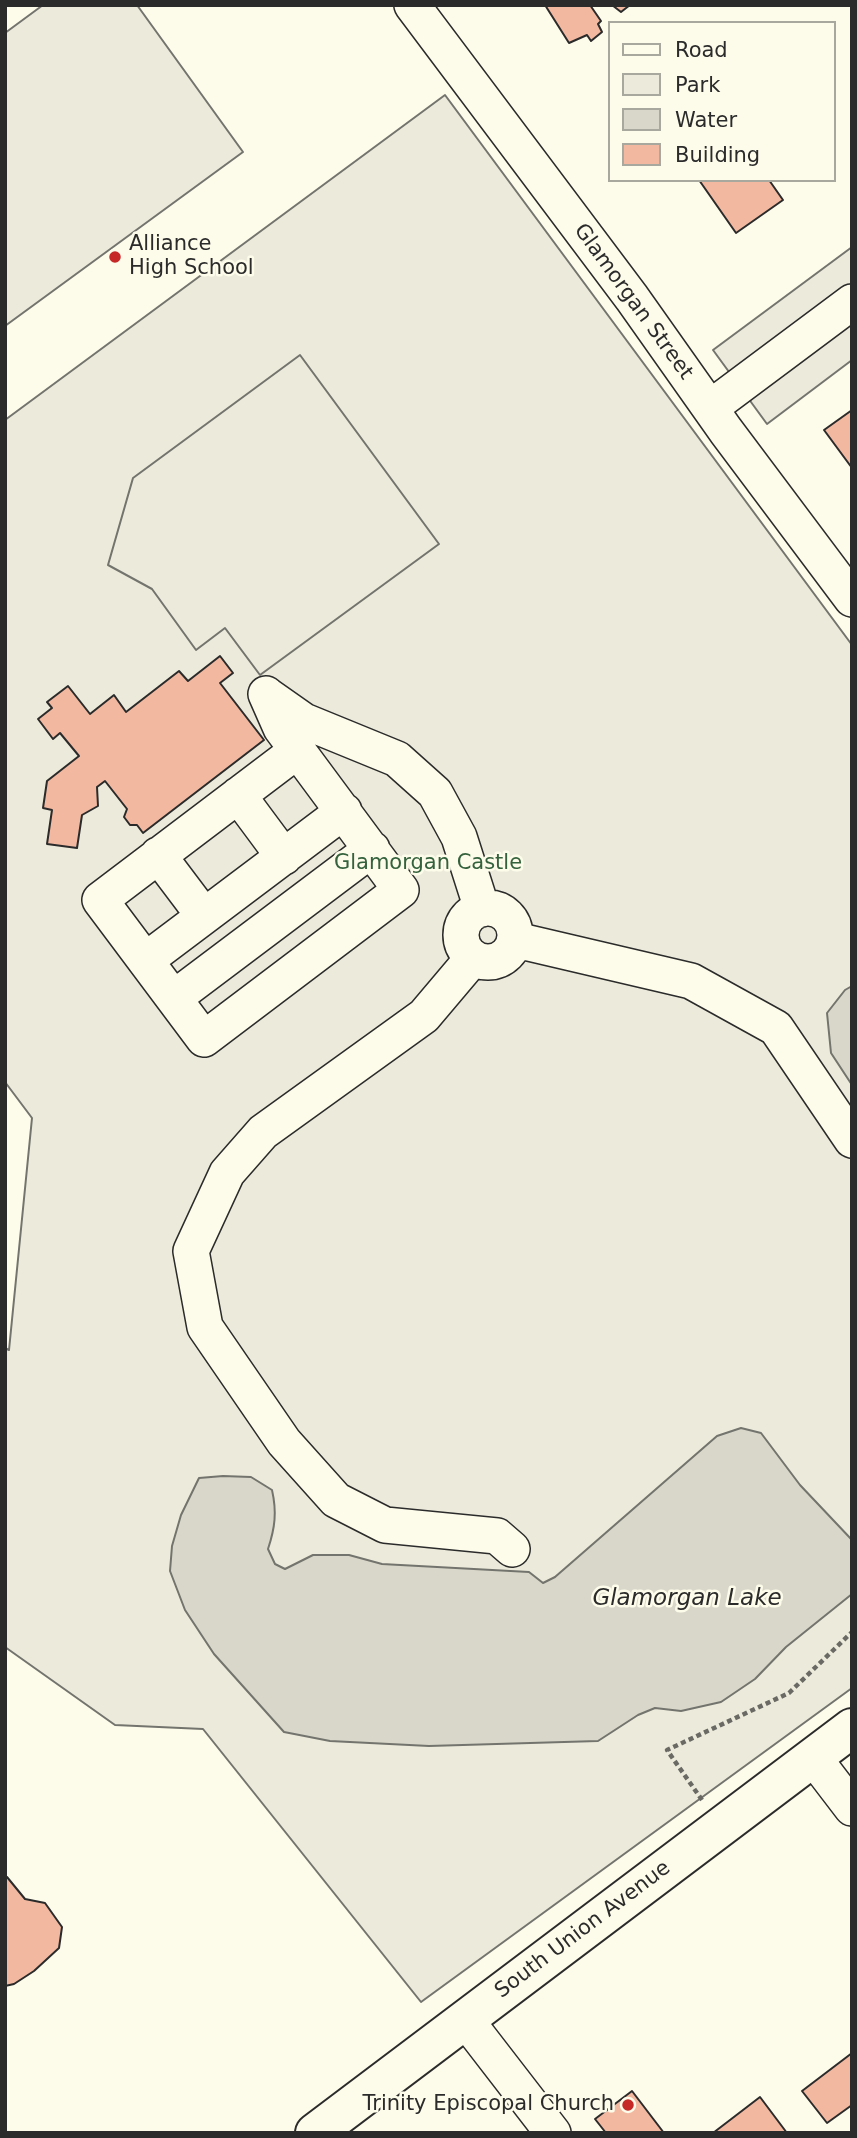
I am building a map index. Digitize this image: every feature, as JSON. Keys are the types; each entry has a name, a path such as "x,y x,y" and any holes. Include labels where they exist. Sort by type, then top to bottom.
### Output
{"main road":[{"name":"South Union Avenue","path":"315,2133 852,1728"}],"street":[{"name":"Glamorgan Street","path":"425,10 710,408 852,599"},
{"path":"710,408 852,302"},
{"path":"298,750 100,900 204,1039 401,890 344,811 298,750 281,728 266,694 304,721 397,759 435,793 459,837 482,909"},
{"path":"238,795 284,857"},
{"path":"146,960 344,811"},
{"path":"174,998 372,849"},
{"path":"158,855 204,916"},
{"path":"482,909 499,910 507,915 515,929 516,940 513,948 499,961 491,963 473,958 467,952 461,935 467,918 482,909"},
{"path":"516,940 691,981 776,1027 852,1140"},
{"path":"473,958 424,1016 263,1132 227,1173 191,1251 205,1327 284,1442 336,1500 385,1525 498,1536 512,1549"},
{"path":"813,1757 852,1808"},
{"path":"465,2020 553,2133"}],"path":[{"path":"720,1826 667,1750 789,1693 852,1632"}],"green space":[{"name":"Glamorgan Castle","path":"445,95 852,645 852,1688 421,2002 203,1729 115,1725 5,1647 5,1348 9,1350 32,1118 5,1082 5,420"}],"shaded area":[{"path":"43,5 137,5 243,152 5,326 5,33"},
{"path":"852,247 852,360 767,424 713,350"},
{"path":"300,355 439,544 260,675 225,628 196,650 152,589 108,565 133,478"}],"water":[{"path":"852,986 852,1085 831,1053 827,1013 845,990"},
{"name":"Glamorgan Lake","path":"741,1428 761,1433 800,1485 852,1540 852,1594 786,1647 755,1679 721,1702 681,1711 655,1708 638,1715 598,1741 429,1746 330,1741 284,1732 214,1654 185,1610 170,1571 172,1546 181,1515 199,1478 223,1476 251,1477 272,1490 274,1520 268,1549 275,1564 285,1569 313,1555 349,1555 382,1564 529,1572 543,1583 555,1577 717,1436"}],"building":[{"path":"545,5 590,5 601,21 598,24 602,32 591,41 587,35 569,43"},
{"path":"612,5 630,5 621,12"},
{"path":"700,182 770,182 783,200 736,233"},
{"path":"852,410 852,468 824,430"},
{"path":"220,656 233,673 220,683 264,740 143,833 137,825 130,825 124,817 127,809 105,781 97,787 98,806 82,815 77,848 47,844 52,810 43,808 47,781 79,756 60,733 53,739 38,719 52,708 47,702 68,686 90,714 114,695 126,712 179,671 188,681"},
{"path":"7,1877 25,1899 45,1903 62,1927 59,1948 34,1971 14,1984 5,1986 5,1878"},
{"path":"852,2053 852,2105 827,2123 802,2091"},
{"name":"Trinity Episcopal Church","path":"632,2091 664,2133 606,2133 595,2119"},
{"path":"760,2097 787,2133 713,2133"}],"place":[{"name":"Alliance High School","path":"115,257"},
{"name":"Trinity Episcopal Church","path":"628,2105"}]}
